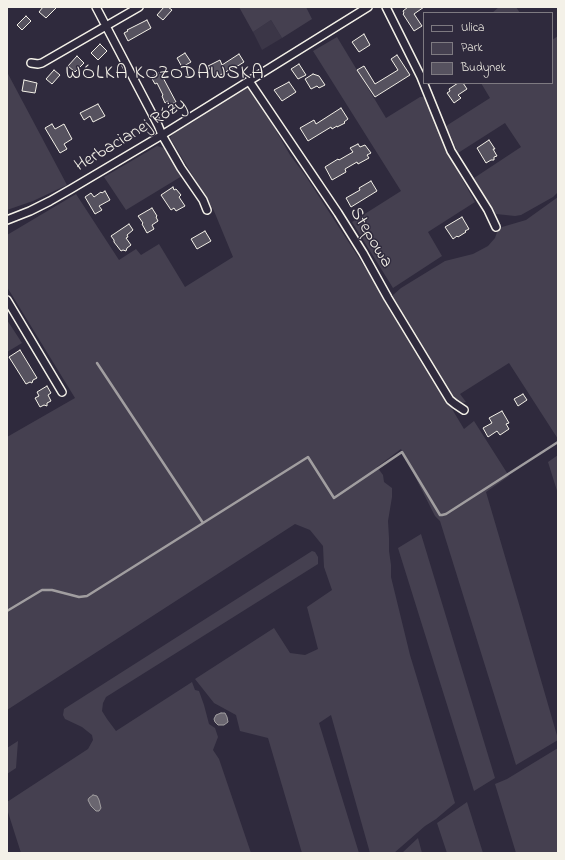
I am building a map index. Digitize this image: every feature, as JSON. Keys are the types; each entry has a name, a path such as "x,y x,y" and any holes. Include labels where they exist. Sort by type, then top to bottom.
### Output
{"street":[{"path":"96,7 162,135 181,168 203,200 207,210"},
{"path":"31,63 42,63 139,7"},
{"name":"Herbacianej Róży","path":"7,220 50,201 162,135 368,7"},
{"path":"386,7 420,77 451,150 488,210 496,227"},
{"name":"Stepowa","path":"249,81 338,213 450,400 464,410"},
{"path":"7,300 62,392"}],"shaded area":[{"path":"271,20 282,38 262,50 253,32"},
{"path":"225,713 228,722 224,725 218,725 214,719 216,715"},
{"path":"93,795 97,796 99,800 101,808 99,811 96,811 91,806 88,800"}],"green space":[{"path":"239,7 306,7 312,19 282,38 271,20 253,32"},
{"path":"499,7 516,7 519,12 493,12"},
{"path":"558,36 558,192 553,197 521,215 515,216 496,214 474,178 521,147 505,123 458,153 446,126 490,98 482,84 553,84 553,39"},
{"path":"337,37 386,118 420,97 425,97 448,154 475,202 428,232 442,256 393,288 352,222 401,191 313,51"},
{"path":"7,72 67,185 33,201 7,210"},
{"path":"247,87 255,94 290,155 305,175 394,312 464,429 474,421 509,476 486,492 558,739 516,765 440,521 435,516 401,449 377,467 383,475 384,482 392,488 388,521 391,577 410,655 455,803 425,826 394,853 370,853 331,715 319,723 359,853 302,853 268,738 240,731 236,715 214,703 195,679 274,628 290,653 305,655 318,649 307,607 332,590 324,567 323,546 310,530 295,524 7,710 7,437 75,398 7,287 7,235 76,194 119,260 136,249 141,255 159,244 185,287 233,257 214,211 170,138 173,133"},
{"path":"157,146 164,148 182,176 126,210 104,177"},
{"path":"558,197 558,439 509,363 460,394 466,402 456,402 451,397 391,299 393,295 401,288 445,261 473,254 488,246 495,238 498,229 526,220"},
{"path":"7,320 22,343 7,352"},
{"path":"558,455 558,494 548,462"},
{"path":"421,534 495,778 474,791 398,548"},
{"path":"312,551 315,552 318,557 318,564 106,697 103,703 102,711 116,731 192,682 195,690 199,691 209,724 215,728 218,737 213,750 219,759 251,853 21,853 7,809 7,802 88,749 93,740 92,735 82,727 65,719 63,715 64,709"},
{"path":"18,741 16,768 7,774 7,748"},
{"path":"558,748 558,853 516,853 495,784 507,779"},
{"path":"467,802 483,853 447,853 437,823"},
{"path":"418,838 422,853 402,853"}],"building":[{"path":"43,7 57,7 46,18 39,12"},
{"path":"164,7 168,7 172,10 163,20 157,15"},
{"path":"408,7 424,7 414,14 422,26 414,31 403,14 403,11"},
{"path":"26,16 31,21 22,30 17,25"},
{"path":"147,20 151,28 128,41 124,33"},
{"path":"364,34 370,45 359,52 352,42"},
{"path":"100,44 107,51 98,60 91,53"},
{"path":"185,53 191,62 182,67 177,58"},
{"path":"239,54 244,62 215,78 208,66 220,60 222,65"},
{"path":"397,55 410,75 375,97 357,70 364,66 375,84 398,70 391,59"},
{"path":"77,56 84,63 75,72 68,66"},
{"path":"299,64 306,75 298,79 291,69"},
{"path":"54,70 60,75 52,84 46,79"},
{"path":"160,72 176,102 170,105 168,101 165,103 157,83 155,84 151,77"},
{"path":"313,74 319,76 325,85 319,88 317,86 311,89 305,79"},
{"path":"24,80 37,83 35,93 22,91"},
{"path":"289,82 296,92 282,101 274,90"},
{"path":"456,84 464,84 467,89 458,95 461,98 454,103 447,93 450,91 449,89"},
{"path":"98,104 105,116 93,122 90,116 84,120 80,113"},
{"path":"341,108 348,119 344,122 345,123 332,129 331,127 308,141 300,128 314,120 316,124"},
{"path":"52,124 55,129 64,124 72,139 64,144 67,149 60,153 45,128"},
{"path":"489,140 495,149 493,149 497,156 494,157 494,160 486,163 477,148"},
{"path":"358,144 360,147 365,145 371,153 367,155 369,158 358,164 357,162 345,169 346,172 332,180 325,167 353,152 350,148"},
{"path":"371,181 377,191 351,207 346,198 360,190 359,188"},
{"path":"173,187 174,190 176,189 181,195 179,197 185,206 176,211 174,208 171,210 161,195"},
{"path":"105,191 110,200 99,206 102,210 95,214 85,197 91,193 94,197"},
{"path":"152,208 158,221 152,225 154,229 147,233 138,216"},
{"path":"462,217 469,229 453,239 445,227"},
{"path":"129,224 133,230 127,235 128,237 126,238 131,245 126,251 121,251 111,236"},
{"path":"205,231 211,241 197,249 191,239"},
{"path":"20,350 37,378 33,380 32,383 30,382 26,384 9,357"},
{"path":"47,386 51,393 48,395 51,401 47,403 47,406 44,405 40,407 35,398 39,396 37,392"},
{"path":"523,394 527,400 518,406 514,399"},
{"path":"502,411 509,423 506,424 509,429 500,435 497,431 488,437 483,428 492,423 489,418"}],"waterway":[{"path":"97,363 203,523"},
{"path":"7,611 42,590 52,590 79,597 87,596 308,457 334,498 402,452 440,515 442,515 446,514 558,442"}],"district":[{"name":"WÓLKA KOZODAWSKA","path":"165,75"}]}
